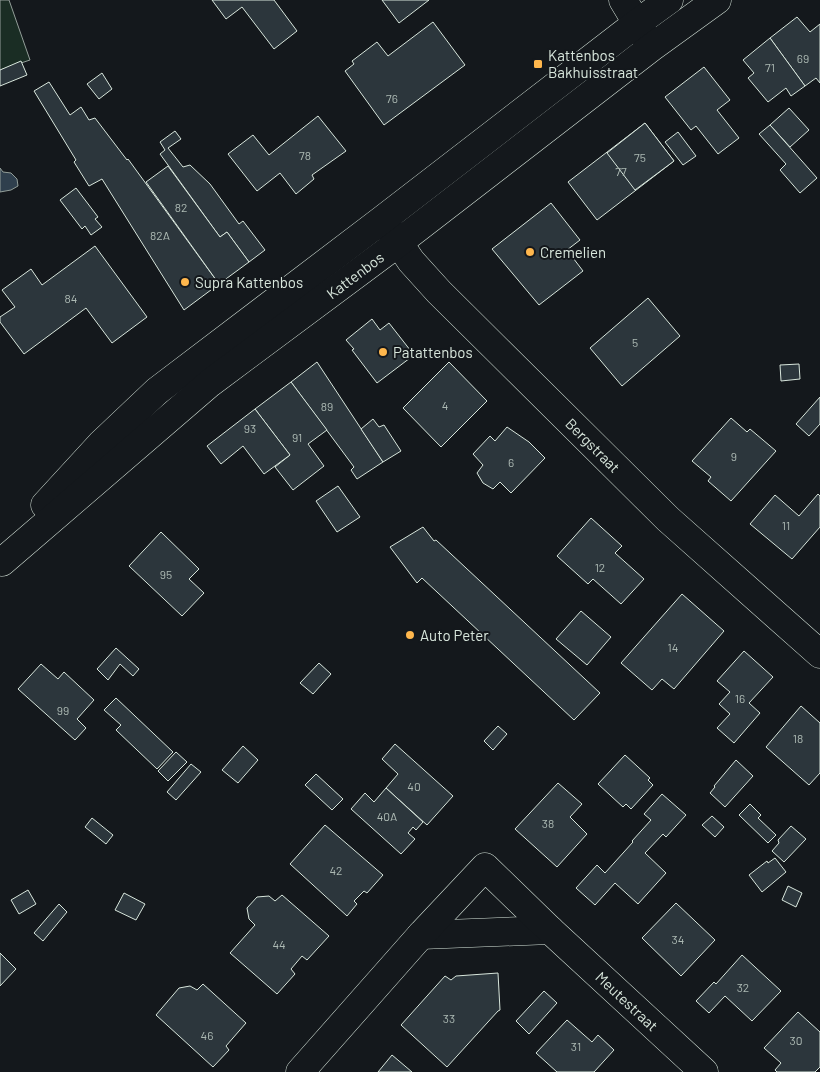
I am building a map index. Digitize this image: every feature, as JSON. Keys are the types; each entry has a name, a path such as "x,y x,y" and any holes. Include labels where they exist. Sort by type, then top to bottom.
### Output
{"main road":[{"path":"623,0 636,24 652,47"},
{"name":"Kattenbos","path":"1,563 36,514 101,444 157,391 669,0"},
{"name":"Kattenbos","path":"1,563 210,383 398,243 652,47 717,0"},
{"name":"Bergstraat","path":"382,220 411,261 439,292 668,518 820,654"},
{"name":"Meutestraat","path":"300,1072 420,935 485,867 550,930 704,1072"},
{"path":"420,935 550,930"}],"green space":[{"path":"0,0 9,0 30,60 0,70"}],"water":[{"path":"0,168 3,172 11,173 17,179 18,186 11,190 0,192"}],"building":[{"path":"212,0 274,0 297,31 274,49 242,7 226,19"},
{"path":"382,0 429,0 399,23"},
{"path":"797,17 810,32 820,24 820,83 816,78 805,86 770,38"},
{"path":"433,22 465,65 384,125 345,71 354,64 352,61 377,42 388,56"},
{"path":"770,38 805,86 791,96 786,88 768,102 748,78 754,73 743,60"},
{"path":"21,61 27,75 0,86 0,70"},
{"path":"704,67 730,100 717,110 739,138 718,154 696,126 691,130 665,97"},
{"path":"102,73 112,89 99,99 87,84"},
{"path":"49,82 70,115 81,107 89,120 95,118 128,159 219,284 184,310 102,179 89,186 74,162 76,160 34,91"},
{"path":"789,108 809,130 790,147 770,125"},
{"path":"318,116 346,151 312,175 314,179 296,194 280,173 257,191 228,154 253,135 269,155"},
{"path":"645,123 674,161 597,220 568,182"},
{"path":"645,123 674,161 635,190 607,153"},
{"path":"770,125 817,178 800,193 780,170 786,164 759,134"},
{"path":"175,131 181,139 168,148 183,167 190,165 210,184 239,224 243,221 265,250 249,262 227,232 220,237 160,154 165,150 160,142"},
{"path":"678,132 696,156 683,165 665,142"},
{"path":"168,166 220,237 227,232 249,262 219,284 146,182"},
{"path":"76,188 98,217 95,219 102,227 91,235 85,226 82,229 60,200"},
{"path":"551,203 580,240 567,250 583,271 539,305 492,249"},
{"path":"95,246 147,317 112,343 86,308 24,354 0,322 0,317 15,307 2,290 31,269 42,285"},
{"path":"648,298 680,336 622,386 590,348"},
{"name":"Patattenbos","path":"372,319 380,330 389,323 414,355 377,383 346,340"},
{"path":"317,362 383,462 357,479 351,470 354,467 291,382"},
{"path":"449,362 487,401 441,447 403,408"},
{"path":"799,364 800,379 781,381 780,365"},
{"path":"291,382 327,430 308,444 324,466 293,490 275,467 290,455 255,409"},
{"path":"820,397 820,424 809,436 796,424"},
{"path":"255,409 290,455 264,474 243,446 221,464 207,446"},
{"path":"731,418 747,432 750,429 776,451 731,501 708,481 711,477 692,461"},
{"path":"373,419 379,427 384,425 401,451 383,462 361,429"},
{"path":"507,427 529,442 545,458 511,493 500,482 493,489 483,483 477,473 483,465 473,454 490,436 495,441"},
{"path":"338,486 360,517 337,532 316,501"},
{"path":"818,494 820,496 820,527 792,559 750,524 775,495 799,516"},
{"path":"591,518 622,546 615,553 644,579 621,604 593,579 588,584 557,556"},
{"path":"423,527 434,541 436,540 600,693 574,720 422,578 417,583 390,547"},
{"path":"161,532 199,569 189,579 204,593 182,616 129,566"},
{"path":"682,594 724,631 674,689 662,679 652,690 621,663"},
{"path":"581,611 611,637 587,665 556,639"},
{"path":"116,648 139,669 133,676 120,664 108,680 97,669"},
{"path":"744,651 773,677 749,703 760,713 734,743 717,728 730,714 719,704 730,692 717,681"},
{"path":"319,663 331,674 313,694 300,683"},
{"path":"41,664 58,679 64,672 94,700 77,719 86,728 75,740 18,689"},
{"path":"116,698 173,752 157,769 116,730 121,725 104,710"},
{"path":"801,706 820,723 820,773 809,785 766,747"},
{"path":"498,726 507,734 493,750 484,741"},
{"path":"395,744 453,796 427,825 386,788 398,774 382,759"},
{"path":"243,746 258,760 238,783 222,770"},
{"path":"176,752 187,762 168,781 158,771"},
{"path":"625,755 650,778 648,780 653,785 631,809 626,804 623,807 598,784"},
{"path":"736,760 753,776 725,807 710,793"},
{"path":"191,764 201,772 176,800 167,792"},
{"path":"316,774 343,799 332,810 305,785"},
{"path":"558,783 582,804 570,817 587,834 557,867 515,829"},
{"path":"386,788 423,822 416,830 413,827 408,833 415,839 401,854 351,809 365,793 374,802"},
{"path":"662,794 686,815 666,837 663,834 645,853 666,873 638,904 615,883 595,905 576,888 597,865 605,873 651,820 644,814"},
{"path":"750,804 761,815 758,818 776,835 768,843 739,815"},
{"path":"712,816 724,827 715,837 702,825"},
{"path":"92,818 113,835 106,844 85,827"},
{"path":"325,825 383,875 367,893 364,891 354,901 357,904 347,916 290,864"},
{"path":"791,826 806,839 784,862 772,851 779,843 778,840"},
{"path":"775,858 786,872 762,892 749,875 767,861 768,863"},
{"path":"788,886 802,893 796,907 782,900"},
{"path":"28,890 36,904 19,914 11,900"},
{"path":"124,893 145,904 136,920 115,910"},
{"path":"282,895 329,936 307,960 302,956 291,969 295,974 277,994 230,953 255,925 249,919 247,908 257,897 269,896 275,901"},
{"path":"676,903 715,940 681,976 642,938"},
{"path":"59,904 67,912 43,941 34,933"},
{"path":"0,953 16,969 0,986"},
{"path":"742,955 781,991 752,1021 725,996 709,1013 696,1001 714,982 716,984"},
{"path":"498,973 500,1010 447,1067 401,1025 445,976 451,980 456,976"},
{"path":"203,984 246,1023 226,1046 229,1050 213,1067 156,1015 179,988 190,986 197,990"},
{"path":"544,991 557,1003 529,1034 516,1021"},
{"path":"798,1012 820,1032 820,1067 815,1072 777,1072 775,1070 781,1063 764,1048"},
{"path":"567,1020 592,1042 598,1035 614,1050 594,1072 557,1072 536,1053"},
{"path":"392,1055 412,1072 378,1072"}],"place":[{"name":"Kattenbos Bakhuisstraat","path":"538,64"},
{"name":"Cremelien","path":"530,252"},
{"name":"Supra Kattenbos","path":"185,282"},
{"name":"Patattenbos","path":"383,352"},
{"name":"Auto Peter","path":"410,635"}]}
